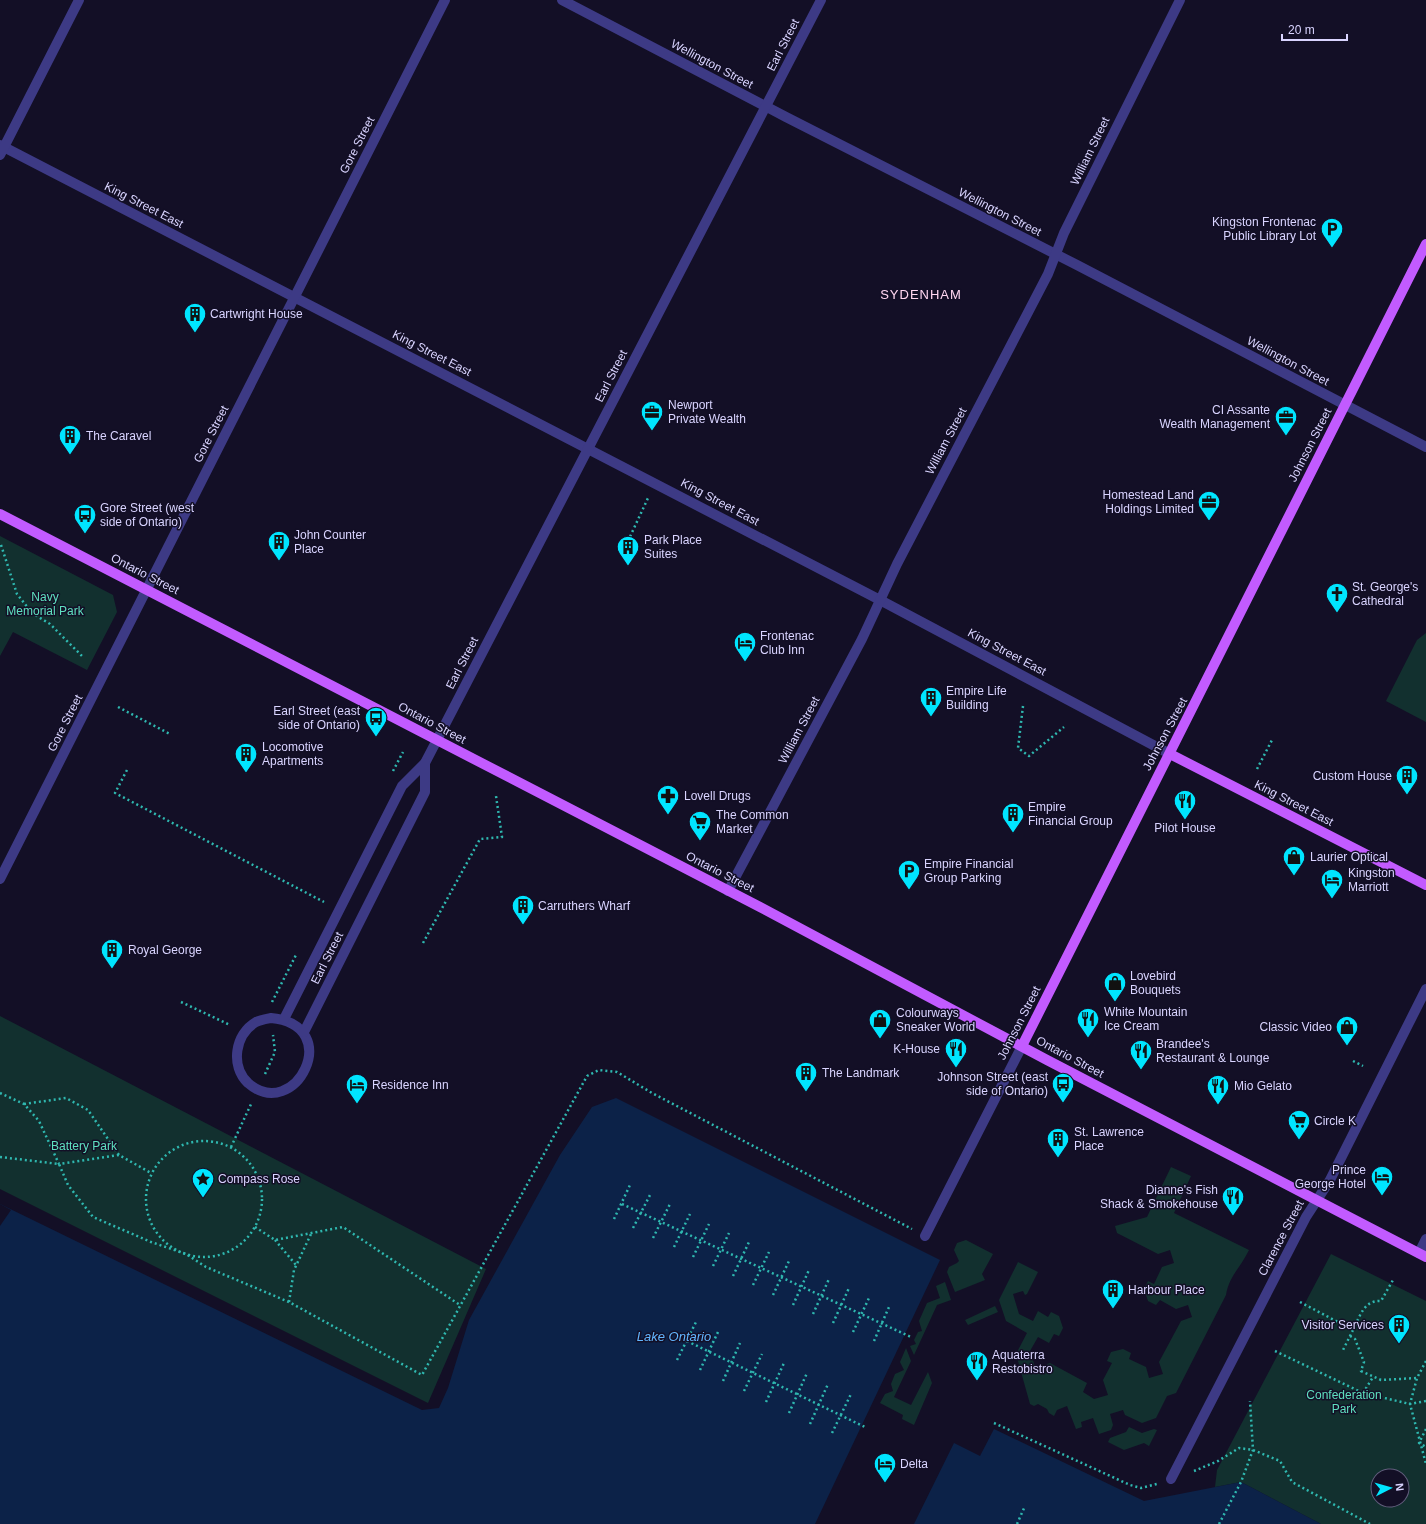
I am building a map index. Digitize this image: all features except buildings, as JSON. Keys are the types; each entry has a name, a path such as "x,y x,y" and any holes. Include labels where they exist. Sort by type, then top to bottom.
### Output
{"main road":[{"name":"Johnson Street","path":"1022,1046 1426,244"},
{"name":"Ontario Street","path":"0,514 728,891 1422,1255"},
{"name":"King Street East","path":"1170,754 1426,885"}],"street":[{"path":"1,149 79,0"},
{"name":"Gore Street","path":"0,879 445,0"},
{"name":"Wellington Street","path":"562,0 1426,447"},
{"name":"Earl Street","path":"284,1019 402,786 425,763 821,0"},
{"name":"William Street","path":"728,891 862,639 897,564 1048,274 1064,233 1180,0"},
{"name":"King Street East","path":"1,149 295,297 588,448 880,600 1170,754"},
{"name":"Earl Street","path":"304,1032 425,792 425,763"},
{"name":"Clarence Street","path":"1171,1479 1306,1217 1330,1180 1426,989"},
{"path":"270,1018 284,1019 294,1024 304,1032 309,1047 307,1063 299,1078 287,1090 273,1094 258,1090 246,1082 239,1070 237,1056 238,1044 245,1032 256,1022 270,1018"},
{"name":"Johnson Street","path":"925,1236 1022,1046"},
{"path":"1422,1255 1426,1239"}],"path":[{"path":"628,541 655,483"},
{"path":"0,547 1,546 17,594 32,613 50,624 84,658"},
{"path":"1023,706 1018,748 1029,756 1064,728"},
{"path":"118,707 170,734"},
{"path":"1257,768 1274,738"},
{"path":"127,770 115,793 324,902"},
{"path":"423,944 480,839 502,837 496,796"},
{"path":"181,1002 245,1032"},
{"path":"1353,1060 1363,1066"},
{"path":"0,1092 24,1104 39,1121 68,1185 94,1217 151,1242 186,1254 204,1257 222,1254 238,1246 251,1234 260,1218 262,1199 260,1181 252,1165 238,1150 220,1142 199,1140 180,1145 163,1156 151,1173 146,1193 147,1213 155,1231 170,1246 186,1254 206,1267 289,1302 422,1375 587,1076 599,1070 617,1072 652,1093 925,1236"},
{"path":"24,1104 66,1098 88,1110 119,1155 151,1173"},
{"path":"0,1157 59,1164 119,1155"},
{"path":"614,1219 630,1185"},
{"path":"633,1228 650,1195"},
{"path":"622,1204 911,1337"},
{"path":"653,1238 670,1204"},
{"path":"674,1248 690,1214"},
{"path":"693,1257 709,1224"},
{"path":"255,1227 275,1240 296,1265"},
{"path":"275,1240 343,1227 460,1305"},
{"path":"289,1302 296,1265 312,1233"},
{"path":"714,1266 730,1233"},
{"path":"733,1276 749,1242"},
{"path":"753,1285 769,1252"},
{"path":"773,1295 789,1261"},
{"path":"793,1305 809,1270"},
{"path":"813,1314 829,1279"},
{"path":"1343,1350 1367,1304 1373,1301 1381,1301 1393,1280"},
{"path":"833,1323 849,1288"},
{"path":"853,1332 869,1298"},
{"path":"1300,1302 1353,1330"},
{"path":"874,1341 889,1307"},
{"path":"678,1360 696,1322"},
{"path":"700,1370 718,1332"},
{"path":"1350,1336 1355,1339 1364,1362 1361,1371 1381,1380 1417,1378"},
{"path":"687,1341 867,1428"},
{"path":"723,1380 740,1343"},
{"path":"1275,1351 1363,1393 1410,1404 1426,1402"},
{"path":"744,1391 762,1354"},
{"path":"1426,1361 1417,1378 1410,1404 1419,1443 1426,1464"},
{"path":"766,1402 784,1363"},
{"path":"788,1413 807,1374"},
{"path":"1363,1393 1373,1377"},
{"path":"810,1424 828,1384"},
{"path":"832,1433 851,1394"},
{"path":"1219,1524 1241,1482 1253,1450 1250,1402"},
{"path":"1419,1443 1426,1429"},
{"path":"1419,1443 1426,1447"},
{"path":"1017,1524 1025,1506"}],"green space":[{"name":"Navy Memorial Park","path":"0,536 113,595 117,612 87,670 13,632 0,656"},
{"path":"1426,633 1426,722 1386,701 1417,640"},
{"name":"Battery Park","path":"0,1016 486,1269 428,1403 0,1189"},
{"path":"1171,1167 1191,1176 1174,1213 1249,1250 1232,1277 1226,1295 1176,1393 1167,1396 1156,1418 1142,1423 1125,1415 1123,1410 1110,1414 1113,1425 1111,1430 1099,1434 1093,1418 1081,1422 1082,1427 1076,1429 1067,1406 1057,1410 1054,1416 1049,1413 1047,1409 1038,1404 1034,1406 1030,1404 1016,1354 1027,1333 1006,1321 999,1300 1018,1262 1038,1272 1027,1294 1025,1295 1023,1291 1013,1294 1019,1314 1033,1321 1038,1311 1048,1317 1051,1312 1059,1316 1063,1328 1059,1336 1054,1334 1049,1343 1038,1337 1030,1351 1036,1370 1047,1367 1047,1364 1050,1363 1087,1383 1083,1392 1094,1399 1108,1395 1103,1380 1112,1363 1107,1361 1111,1352 1123,1349 1131,1353 1129,1359 1146,1367 1149,1378 1163,1374 1159,1362 1181,1321 1192,1317 1188,1305 1176,1309 1160,1300 1156,1305 1148,1301 1144,1289 1148,1281 1154,1284 1162,1267 1174,1263 1170,1250 1158,1254 1117,1233 1115,1226 1147,1217"},
{"path":"966,1240 993,1254 982,1274 985,1280 955,1292 947,1272 949,1267 959,1261 954,1250 957,1243"},
{"name":"Confederation Park","path":"1331,1254 1426,1301 1426,1524 1321,1524 1241,1482 1215,1487 1217,1470"},
{"path":"945,1282 951,1300 937,1305 914,1355 910,1346 916,1344 914,1340 918,1332 922,1331 919,1321 927,1303 940,1298 936,1286"},
{"path":"995,1306 998,1312 968,1325 965,1320"},
{"path":"906,1348 911,1361 894,1397 911,1405 928,1372 932,1383 914,1425 902,1419 903,1415 880,1403 885,1394 893,1391 891,1384 895,1374 904,1370 900,1362"},
{"path":"1129,1427 1142,1433 1154,1429 1157,1430 1149,1446 1144,1443 1124,1450 1108,1442 1110,1438 1126,1432"}],"water":[{"name":"Lake Ontario","path":"616,1098 940,1260 815,1524 0,1524 0,1204 422,1410 439,1408 448,1388 469,1320 560,1155 592,1107"},
{"path":"994,1429 1144,1501 1241,1482 1321,1524 914,1524 954,1443 980,1456"}],"pier":[{"path":"0,1204 11,1210 0,1226"}],"place":[{"name":"Kingston Frontenac Public Library Lot","path":"1332,248"},
{"name":"Cartwright House","path":"195,334"},
{"name":"Newport Private Wealth","path":"652,432"},
{"name":"CI Assante Wealth Management","path":"1286,436"},
{"name":"The Caravel","path":"70,456"},
{"name":"Homestead Land Holdings Limited","path":"1209,522"},
{"name":"Gore Street (west side of Ontario)","path":"85,534"},
{"name":"John Counter Place","path":"279,562"},
{"name":"Park Place Suites","path":"628,566"},
{"name":"St. George's Cathedral","path":"1337,614"},
{"name":"Frontenac Club Inn","path":"745,662"},
{"name":"Empire Life Building","path":"931,718"},
{"name":"Earl Street (east side of Ontario)","path":"376,738"},
{"name":"Locomotive Apartments","path":"246,774"},
{"name":"Custom House","path":"1407,796"},
{"name":"Lovell Drugs","path":"668,816"},
{"name":"Pilot House","path":"1185,820"},
{"name":"Empire Financial Group","path":"1013,834"},
{"name":"The Common Market","path":"700,842"},
{"name":"Laurier Optical","path":"1294,876"},
{"name":"Empire Financial Group Parking","path":"909,890"},
{"name":"Kingston Marriott","path":"1332,900"},
{"name":"Carruthers Wharf","path":"523,926"},
{"name":"Royal George","path":"112,970"},
{"name":"Lovebird Bouquets","path":"1115,1002"},
{"name":"White Mountain Ice Cream","path":"1088,1038"},
{"name":"Colourways Sneaker World","path":"880,1040"},
{"name":"Classic Video","path":"1347,1046"},
{"name":"K-House","path":"956,1068"},
{"name":"Brandee's Restaurant & Lounge","path":"1141,1070"},
{"name":"The Landmark","path":"806,1092"},
{"name":"Residence Inn","path":"357,1104"},
{"name":"Johnson Street (east side of Ontario)","path":"1063,1104"},
{"name":"Mio Gelato","path":"1218,1106"},
{"name":"Circle K","path":"1299,1140"},
{"name":"St. Lawrence Place","path":"1058,1158"},
{"name":"Prince George Hotel","path":"1382,1196"},
{"name":"Compass Rose","path":"203,1198"},
{"name":"Dianne's Fish Shack & Smokehouse","path":"1233,1216"},
{"name":"Harbour Place","path":"1113,1310"},
{"name":"Visitor Services","path":"1399,1344"},
{"name":"Aquaterra Restobistro","path":"977,1382"},
{"name":"Delta","path":"885,1484"}],"district":[{"name":"SYDENHAM","path":"921,294"}]}
